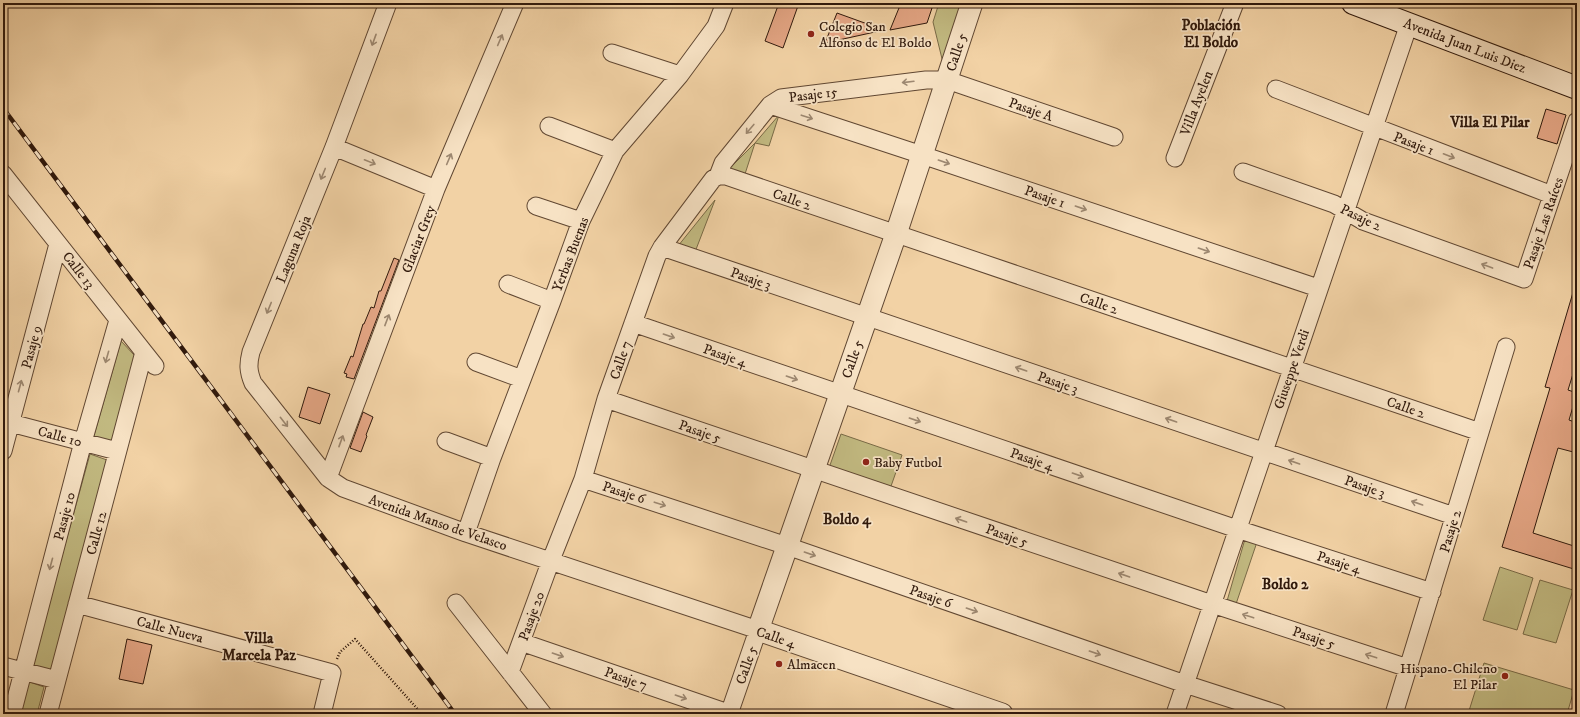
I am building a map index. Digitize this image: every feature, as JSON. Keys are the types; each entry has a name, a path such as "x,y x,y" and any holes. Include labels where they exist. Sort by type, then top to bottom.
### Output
{"main road":[{"name":"Avenida Juan Luis Diez","path":"1353,3 1577,88"}],"street":[{"name":"Laguna Roja","path":"328,478 258,390 249,373 248,364 251,352 334,147 388,3"},
{"name":"Glaciar Grey","path":"328,478 436,189 515,3"},
{"name":"Yerbas Buenas","path":"466,533 492,458 581,221 615,151 680,75 716,26 725,3"},
{"name":"Calle 5","path":"730,714 896,234 972,3"},
{"name":"Villa Ayelen","path":"1175,158 1235,3"},
{"name":"Giuseppe Verdi","path":"1175,714 1344,211 1409,24"},
{"path":"612,53 680,75"},
{"name":"Pasaje 15","path":"718,176 723,163 770,105 781,98 926,80 947,80"},
{"name":"Pasaje A","path":"947,80 1114,137"},
{"name":"Pasaje 1","path":"1276,89 1552,195"},
{"name":"Pasaje 1","path":"770,105 1318,288"},
{"name":"Pasaje Las Raíces","path":"1524,279 1577,122"},
{"path":"549,126 615,151"},
{"path":"334,147 436,189"},
{"name":"Pasaje 2","path":"1243,172 1334,204 1363,221 1524,279"},
{"name":"Calle 13","path":"3,174 155,366"},
{"name":"Calle 2","path":"718,176 726,176 1480,432"},
{"name":"Calle 7","path":"551,560 583,479 606,399 658,256 662,247 713,179 718,176"},
{"path":"536,206 581,221"},
{"name":"Pasaje 9","path":"3,451 7,422 58,244"},
{"name":"Pasaje 3","path":"662,247 1454,516"},
{"path":"508,284 552,301"},
{"name":"Pasaje 10","path":"12,714 83,442 118,320"},
{"name":"Pasaje 4","path":"633,323 840,395 1237,529 1432,592"},
{"name":"Pasaje 2","path":"1394,714 1506,347"},
{"name":"Calle 12","path":"48,714 144,352"},
{"path":"476,362 522,378"},
{"name":"Pasaje 5","path":"606,399 1212,604 1408,668"},
{"name":"Calle 10","path":"7,422 117,451"},
{"path":"446,441 492,458"},
{"name":"Avenida Manso de Velasco","path":"328,478 343,488 466,533 551,560"},
{"name":"Pasaje 6","path":"583,479 787,546 1185,684 1278,714"},
{"name":"Calle 4","path":"551,560 1000,714"},
{"name":"Pasaje 20","path":"510,672 551,560"},
{"path":"456,603 543,714"},
{"name":"Calle Nueva","path":"77,604 332,673"},
{"name":"Pasaje 7","path":"521,642 730,714"},
{"path":"3,666 57,680"},
{"path":"322,714 332,673"}],"path":[{"path":"332,673 340,652 355,639 422,714"}],"shaded area":[{"path":"939,3 967,3 944,67 933,22"},
{"path":"779,115 769,146 755,143"},
{"path":"755,143 745,174 729,169"},
{"path":"715,200 695,252 678,246"},
{"path":"121,341 135,356 111,445 93,439"},
{"name":"Baby Futbol","path":"841,434 902,455 890,489 829,468"},
{"path":"90,454 107,460 52,671 32,665"},
{"path":"1245,539 1257,542 1236,604 1227,601"},
{"path":"1500,567 1533,578 1517,630 1483,620"},
{"path":"1540,580 1573,590 1556,643 1523,634"},
{"name":"Hispano-Chileno El Pilar","path":"1484,663 1574,690 1567,714 1468,714"},
{"path":"27,681 44,687 37,714 18,714"}],"building":[{"path":"779,3 799,3 783,48 765,41"},
{"path":"901,3 919,3 932,8 927,23 890,30"},
{"path":"837,13 884,30 825,43"},
{"path":"1546,109 1566,115 1557,144 1537,138"},
{"path":"394,258 399,260 354,379 346,377 347,374 344,373 351,356 353,357 363,324 371,307 374,308 379,291 381,291"},
{"path":"1574,289 1577,289 1577,361 1568,390 1577,393 1569,420 1577,423 1577,453 1558,448 1533,533 1577,547 1577,570 1502,547 1550,388 1545,387"},
{"path":"308,387 330,394 320,424 299,417"},
{"path":"363,412 373,417 361,452 350,448"},
{"path":"127,639 152,645 143,684 119,679"}],"railway":[{"path":"3,108 455,714"}],"place":[{"name":"Colegio San Alfonso de El Boldo","path":"811,34"},
{"name":"Baby Futbol","path":"866,462"},
{"name":"Almacen","path":"779,664"},
{"name":"Hispano-Chileno El Pilar","path":"1505,676"}],"district":[{"name":"Población El Boldo","path":"1211,34"},
{"name":"Villa El Pilar","path":"1490,122"},
{"name":"Boldo 4","path":"847,519"},
{"name":"Boldo 2","path":"1285,584"},
{"name":"Villa Marcela Paz","path":"259,646"}]}
